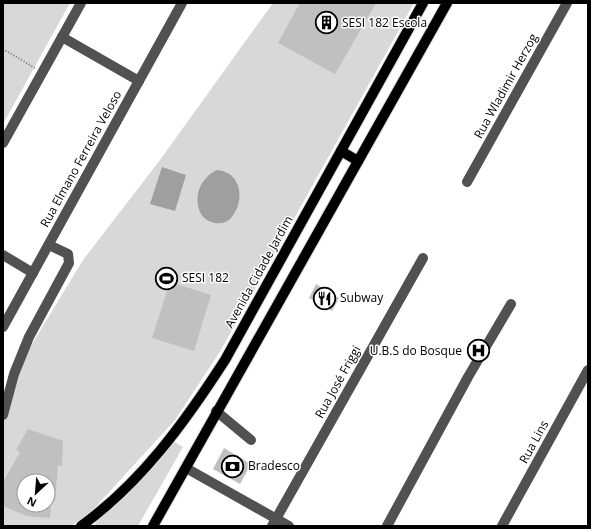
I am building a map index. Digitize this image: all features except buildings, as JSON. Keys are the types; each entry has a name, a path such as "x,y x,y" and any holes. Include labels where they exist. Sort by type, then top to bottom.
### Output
{"main road":[{"name":"Avenida Cidade Jardim","path":"81,526 92,518 144,469 182,424 225,360 423,3"},
{"path":"153,526 216,411 447,3"},
{"path":"342,151 358,161"}],"street":[{"path":"3,142 81,3"},
{"name":"Rua Elmano Ferreira Veloso","path":"3,327 182,3"},
{"name":"Rua Wladimir Herzog","path":"467,182 567,3"},
{"path":"62,37 139,81"},
{"path":"3,415 14,374 29,337 69,263 68,254 49,245"},
{"path":"3,256 33,273"},
{"name":"Rua José Friggi","path":"274,522 423,258"},
{"path":"387,526 468,377 511,304"},
{"name":"Rua Lins","path":"502,526 588,370"},
{"path":"216,411 251,440"},
{"path":"186,468 274,522 290,526"}],"path":[{"path":"3,49 42,73"}],"shaded area":[{"path":"3,3 70,3 3,124"},
{"name":"SESI 182","path":"273,3 414,3 221,350 175,420 90,513 71,526 3,526 3,422 21,362 83,260 160,160"},
{"path":"162,167 186,175 175,211 150,204"},
{"path":"217,170 232,176 239,189 240,197 235,212 230,219 223,223 210,222 203,217 198,208 197,201 200,188 206,177"},
{"path":"173,441 183,447 138,526 93,526"}],"place":[{"name":"SESI 182 Escola","path":"327,23"},
{"name":"SESI 182","path":"167,278"},
{"name":"Subway","path":"324,298"},
{"name":"U.B.S do Bosque","path":"478,351"},
{"name":"Bradesco","path":"232,466"}]}
